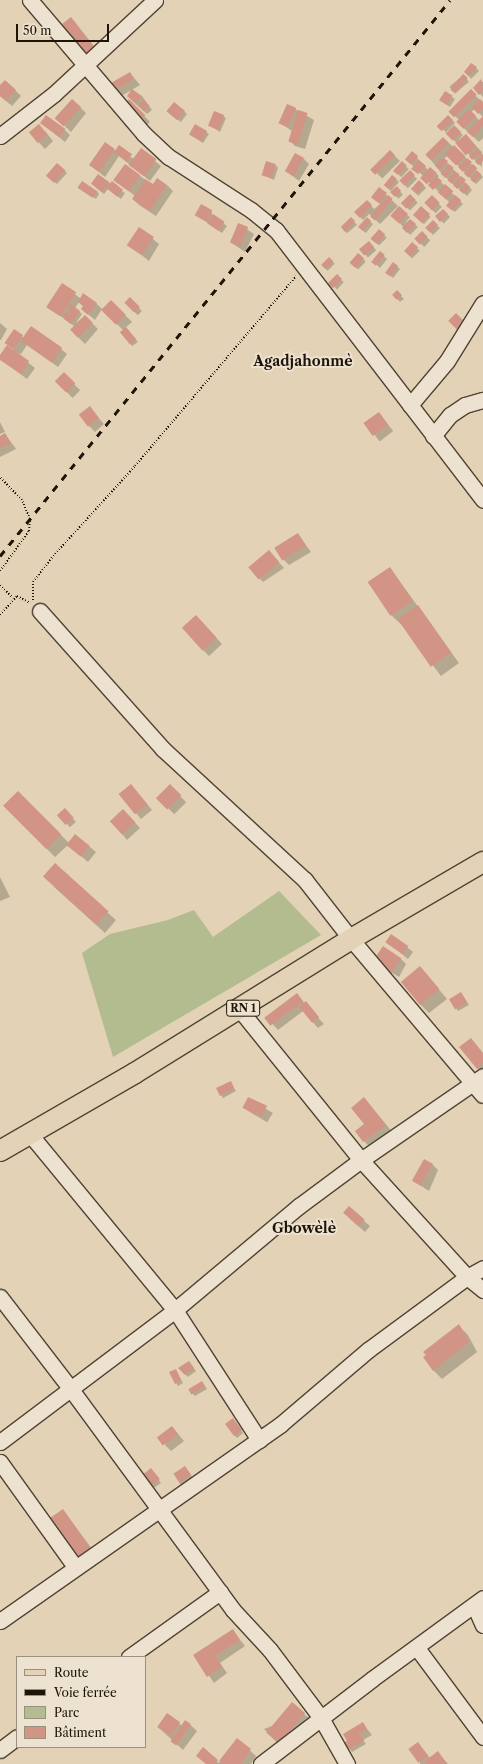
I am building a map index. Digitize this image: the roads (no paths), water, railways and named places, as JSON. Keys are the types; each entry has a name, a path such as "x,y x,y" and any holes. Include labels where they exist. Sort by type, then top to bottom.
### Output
{"main road":[{"name":"RN 1","path":"0,1151 29,1132 240,1010 351,939 483,862"}],"street":[{"path":"30,0 144,134 169,157 251,210 276,230 483,500"},
{"path":"0,136 85,66 155,0"},
{"path":"410,405 447,361 483,304"},
{"path":"433,436 450,415 465,405 483,400"},
{"path":"40,611 163,749 305,880 351,939 477,1079 483,1095"},
{"path":"240,1010 361,1160 467,1277 483,1290"},
{"path":"0,1442 174,1310 299,1206 361,1160 477,1079"},
{"path":"29,1132 174,1310 259,1440"},
{"path":"0,1621 159,1508 259,1440 368,1350 467,1277 483,1268"},
{"path":"0,1297 70,1388 220,1592 270,1650 321,1718 347,1764"},
{"path":"0,1462 76,1568"},
{"path":"130,1656 220,1592"},
{"path":"261,1764 478,1602 483,1626"},
{"path":"417,1648 483,1737"},
{"path":"0,1750 16,1738"}],"railway":[{"path":"0,556 450,0"}],"district":[{"name":"Agadjahonmè","path":"303,361"},
{"name":"Gbowèlè","path":"304,1228"}]}
